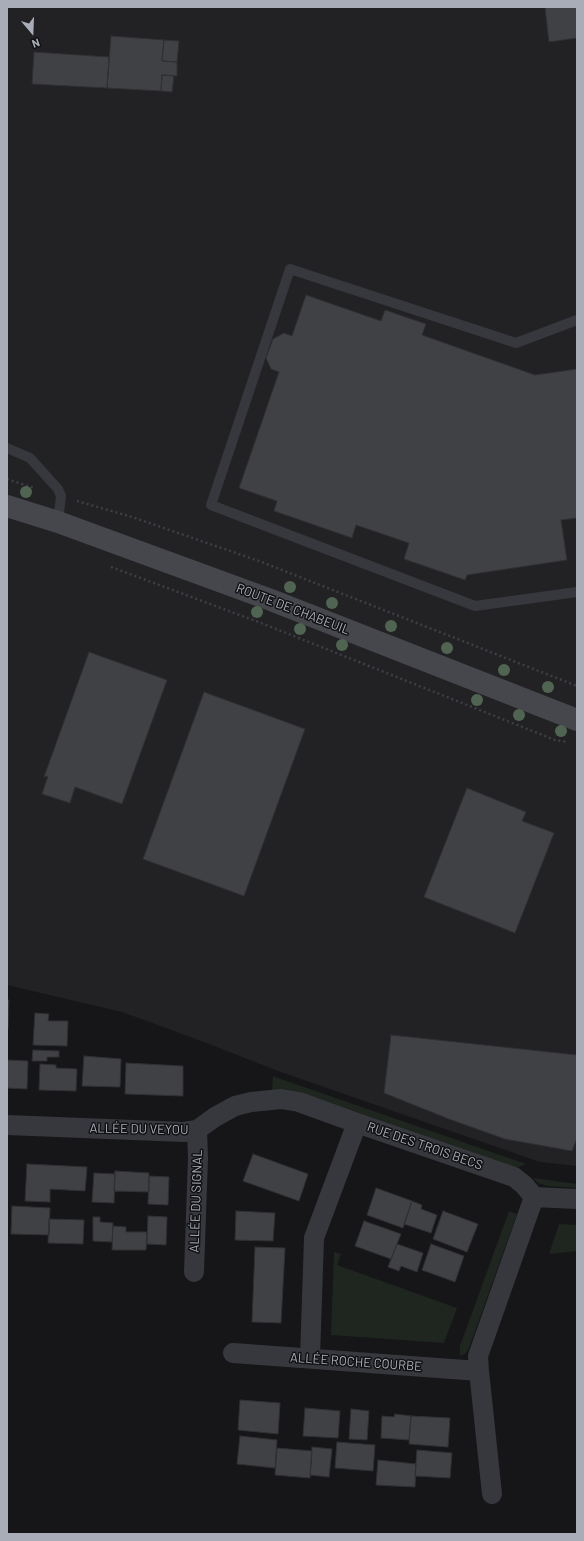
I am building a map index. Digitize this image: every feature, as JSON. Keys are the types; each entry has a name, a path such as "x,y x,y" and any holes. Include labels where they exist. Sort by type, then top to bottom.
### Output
{"main road":[{"name":"ROUTE DE CHABEUIL","path":"7,506 58,522 271,600 577,720"}],"street":[{"name":"ALLÉE DU VEYOU","path":"7,1125 184,1132 197,1130 215,1117 235,1106 251,1102 281,1099 299,1102 357,1123"},
{"name":"RUE DES TROIS BECS","path":"310,1358 314,1238 357,1123 514,1177 524,1185 534,1197"},
{"name":"ALLÉE DU SIGNAL","path":"194,1272 198,1158 197,1130"},
{"path":"492,1494 478,1356 534,1197 577,1199"},
{"name":"ALLÉE ROCHE COURBE","path":"233,1353 479,1371"}],"lane":[{"path":"577,320 516,343 290,270 211,505 475,606 577,592"},
{"path":"7,448 30,458 58,489 61,496 58,522"}],"path":[{"path":"7,479 132,517 259,561 577,686"},
{"path":"104,565 261,623 555,740 570,743"}],"shaded area":[{"path":"7,7 577,7 577,1166 540,1162 278,1071 122,1012 7,985"},
{"path":"273,1076 526,1164 516,1168 311,1096 272,1091"},
{"path":"533,1178 577,1184 577,1188 548,1186 538,1183"},
{"path":"509,1211 517,1214 469,1348 466,1353 460,1356 460,1346"},
{"path":"559,1224 577,1225 577,1251 549,1254"},
{"path":"334,1252 341,1254 337,1265 457,1308 444,1343 331,1335"}],"building":[{"path":"545,7 577,7 577,38 549,42"},
{"path":"111,36 164,40 162,61 177,62 177,76 162,75 161,91 107,88"},
{"path":"164,40 179,41 177,62 162,61"},
{"path":"34,52 109,57 107,88 32,84"},
{"path":"162,75 174,76 172,92 161,91"},
{"path":"306,295 381,321 385,310 426,324 422,335 535,375 577,369 577,518 561,520 567,560 467,575 465,580 404,559 409,543 356,525 352,538 274,511 277,501 239,488 279,372 271,369 266,358 273,339 284,333 292,336"},
{"path":"89,652 167,680 122,804 75,787 70,803 42,794 48,776 44,777"},
{"path":"204,692 305,729 244,896 143,859"},
{"path":"467,788 526,812 522,821 554,833 515,933 424,897"},
{"path":"7,1000 9,1000 8,1029 7,1029"},
{"path":"35,1013 49,1014 48,1021 68,1021 67,1046 33,1045"},
{"path":"391,1035 577,1055 577,1138 572,1151 505,1139 449,1119 384,1093"},
{"path":"33,1050 59,1051 59,1057 47,1057 47,1061 32,1061"},
{"path":"84,1056 121,1059 120,1087 82,1086"},
{"path":"7,1060 28,1061 27,1089 7,1088"},
{"path":"126,1063 183,1066 183,1096 125,1094"},
{"path":"40,1064 56,1065 56,1068 77,1069 76,1091 39,1090"},
{"path":"253,1154 308,1174 299,1201 243,1181"},
{"path":"27,1164 87,1167 85,1191 50,1189 50,1202 25,1201"},
{"path":"115,1171 149,1173 149,1192 114,1191"},
{"path":"94,1173 115,1174 114,1203 92,1202"},
{"path":"149,1176 169,1177 168,1205 148,1204"},
{"path":"376,1188 412,1201 403,1228 367,1215"},
{"path":"412,1201 422,1205 421,1209 437,1215 431,1233 404,1224"},
{"path":"12,1206 50,1208 49,1235 11,1234"},
{"path":"236,1211 275,1213 273,1241 235,1240"},
{"path":"443,1211 478,1224 467,1252 433,1239"},
{"path":"148,1216 167,1217 166,1245 147,1244"},
{"path":"93,1217 100,1217 100,1222 113,1223 112,1242 93,1241"},
{"path":"49,1219 84,1220 83,1244 48,1243"},
{"path":"364,1221 401,1234 391,1259 355,1246"},
{"path":"113,1226 126,1227 126,1232 147,1232 146,1250 112,1250"},
{"path":"397,1244 423,1253 417,1272 401,1266 399,1271 388,1267"},
{"path":"431,1244 464,1256 455,1282 422,1270"},
{"path":"255,1247 285,1248 281,1323 252,1322"},
{"path":"240,1400 280,1403 278,1434 238,1430"},
{"path":"305,1408 340,1411 338,1438 303,1436"},
{"path":"351,1409 369,1411 367,1440 349,1439"},
{"path":"395,1414 411,1416 409,1440 381,1438 382,1416 394,1417"},
{"path":"411,1416 450,1418 448,1447 409,1444"},
{"path":"240,1436 277,1440 275,1468 237,1464"},
{"path":"337,1442 375,1445 373,1471 335,1468"},
{"path":"312,1447 332,1449 329,1477 310,1475"},
{"path":"277,1448 312,1451 310,1478 275,1475"},
{"path":"417,1450 452,1453 450,1478 415,1476"},
{"path":"378,1460 416,1464 415,1487 376,1485"}]}
